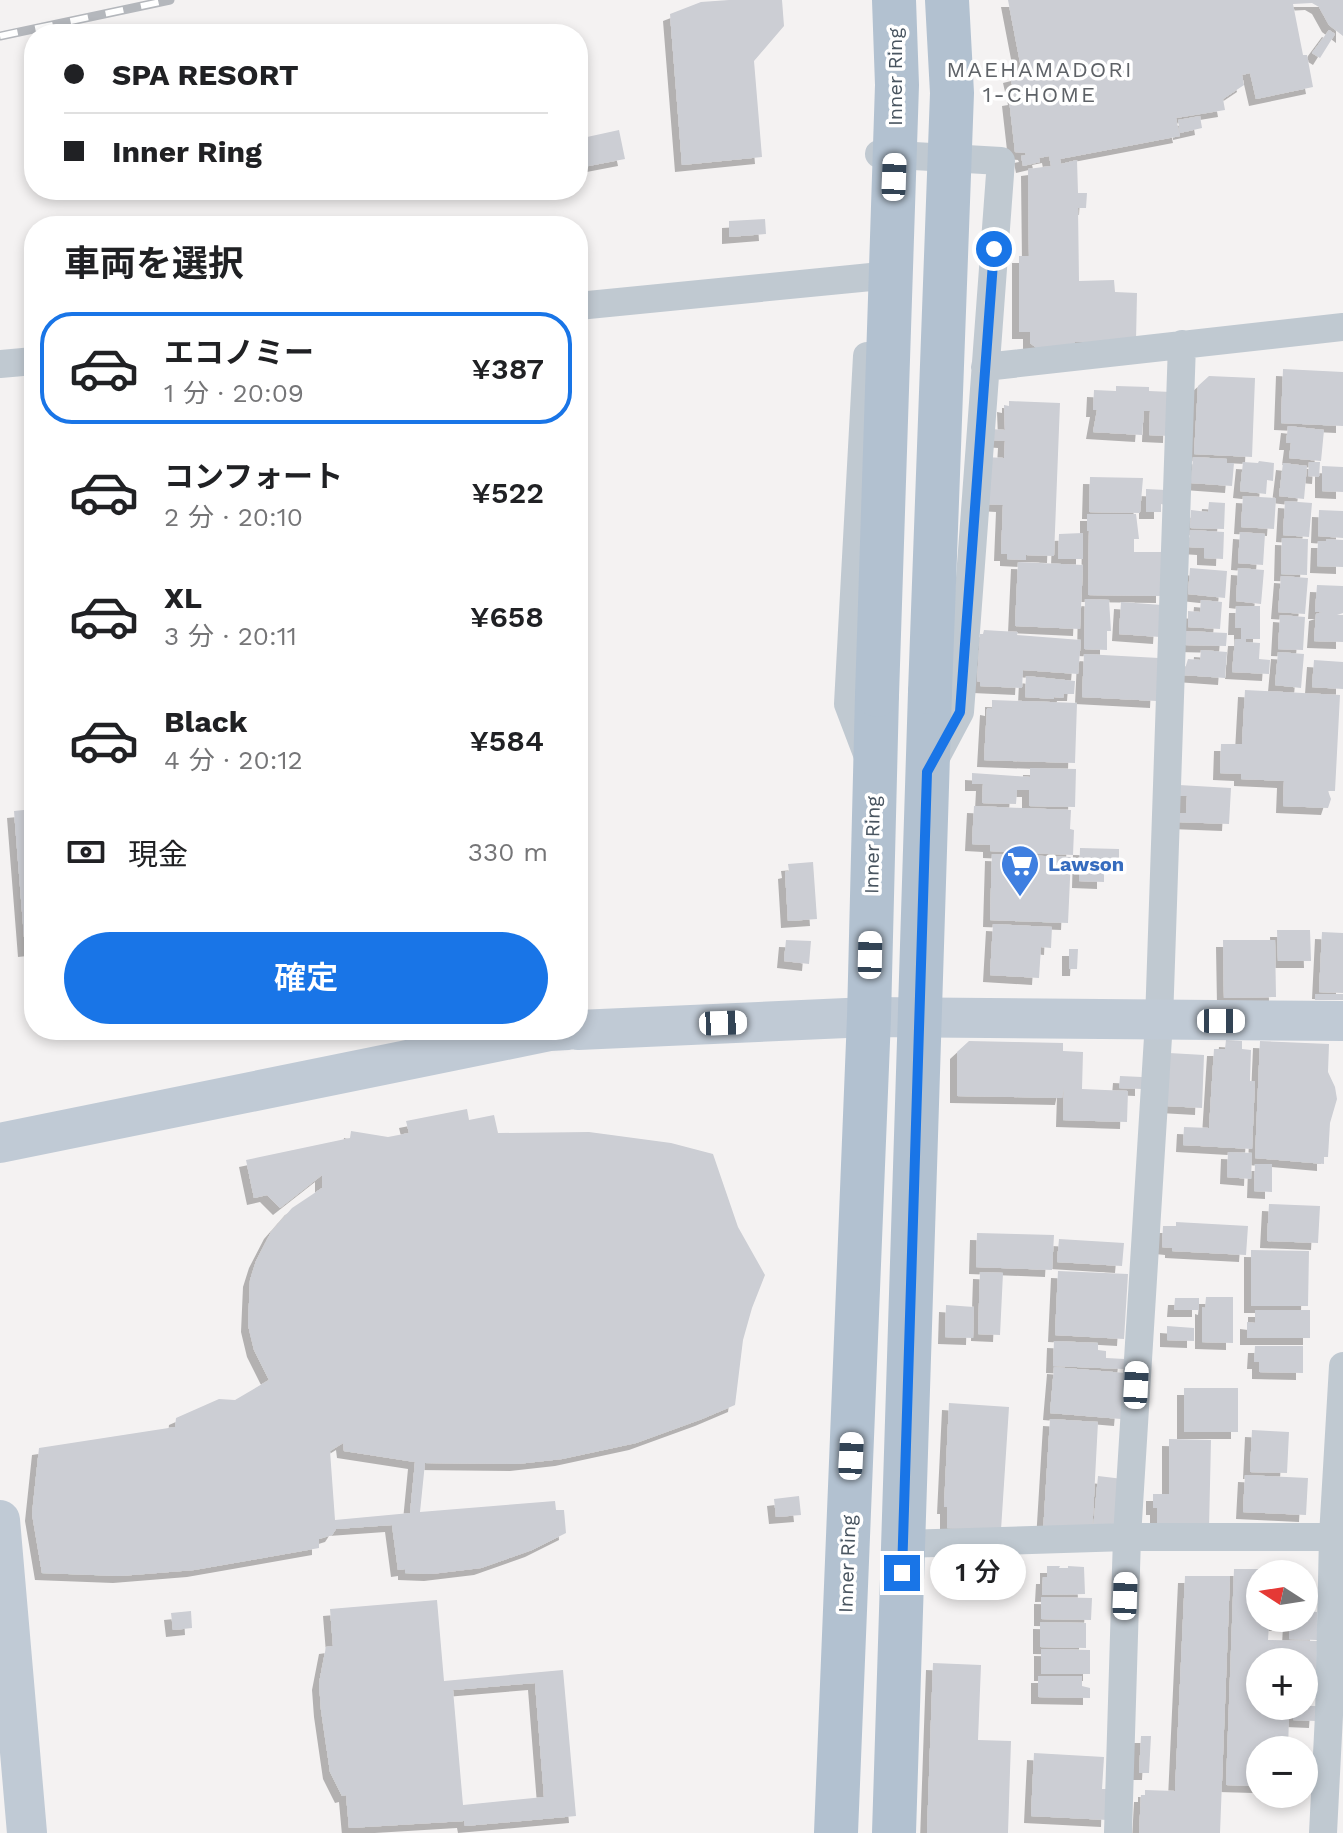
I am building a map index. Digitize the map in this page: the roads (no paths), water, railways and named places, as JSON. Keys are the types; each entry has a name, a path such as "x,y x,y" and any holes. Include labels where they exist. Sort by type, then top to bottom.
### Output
{"main road":[{"name":"Inner Ring","path":"836,1833 869,1017 873,771 897,85 894,0"},
{"path":"894,1833 952,93 947,0"}],"street":[{"path":"873,771 848,704 876,154 1001,161 960,712 927,772"},
{"path":"588,305 871,277"},
{"path":"985,367 1343,327"},
{"path":"1118,1833 1127,1537 1159,1021 1182,344"},
{"path":"0,364 24,362"},
{"path":"588,1030 869,1017 1343,1021"},
{"path":"0,1143 506,1040"},
{"path":"1323,1833 1343,1366"},
{"path":"0,1520 27,1833"},
{"path":"903,1544 1127,1537 1338,1536"}],"railway":[{"path":"57,24 170,0"},
{"path":"0,36 24,31"}],"place":[{"name":"Lawson","path":"1020,898"}],"district":[{"name":"MAEHAMADORI 1-CHOME","path":"1040,82"}]}
